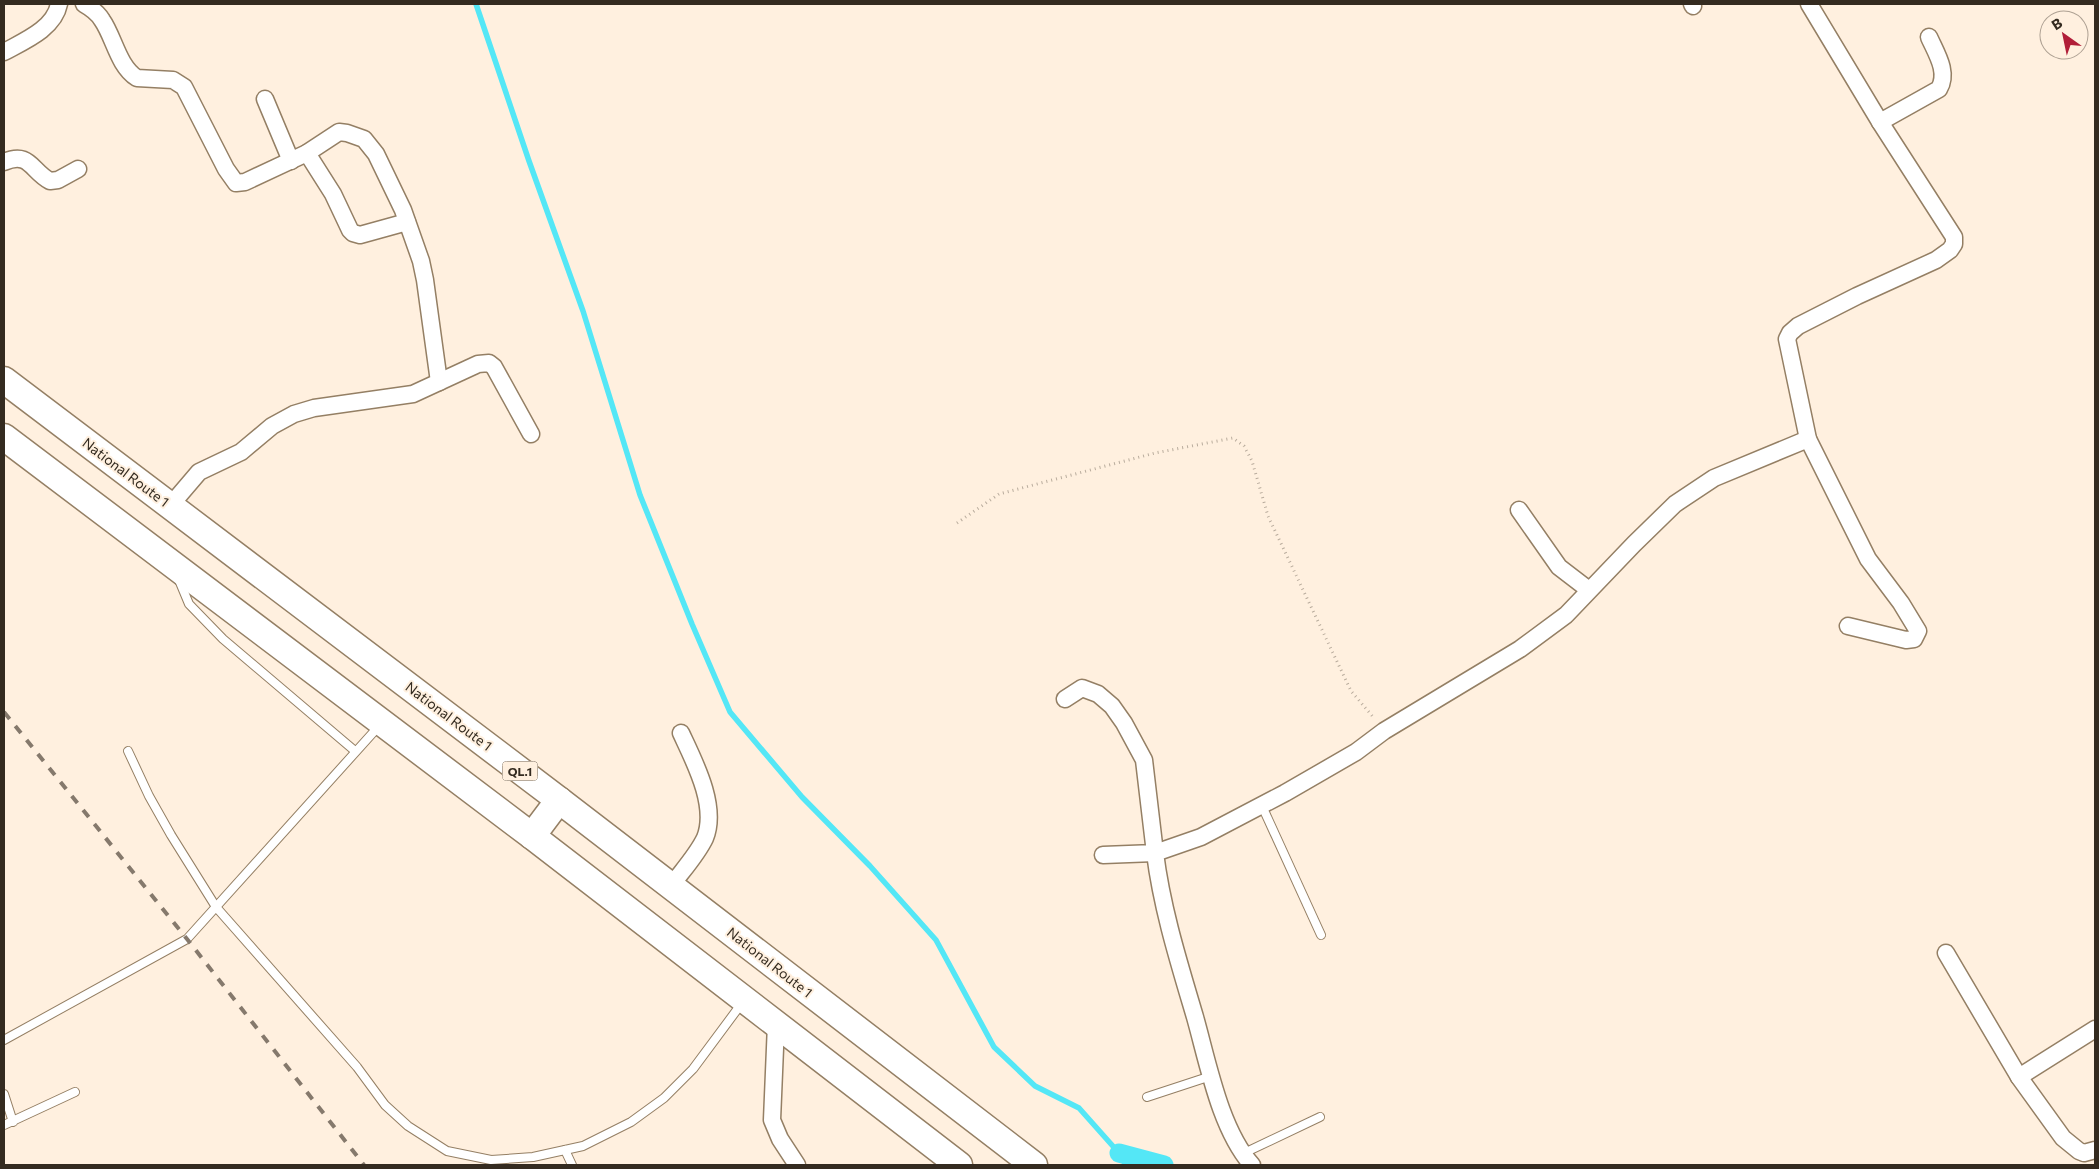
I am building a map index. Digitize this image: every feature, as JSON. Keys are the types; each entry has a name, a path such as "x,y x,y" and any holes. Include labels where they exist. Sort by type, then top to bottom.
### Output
{"highway":[{"name":"National Route 1","path":"4,380 559,800 1034,1165"},
{"path":"4,437 532,836 959,1165"},
{"path":"532,836 559,800"}],"street":[{"path":"4,52 44,28 55,17 60,4"},
{"path":"84,4 98,14 103,21 126,67 133,75 137,78 173,80 184,87 232,180 240,184 308,154 339,132 347,132 364,139 376,154 407,222 426,280 439,382"},
{"path":"1809,4 1880,122 1954,236 1954,244 1950,250 1936,260 1858,296 1790,332 1787,339 1808,438 1868,559 1901,603 1918,632 1914,639 1906,640 1848,626"},
{"path":"1880,122 1939,88 1942,83 1944,76 1941,65 1929,37"},
{"path":"265,99 291,162"},
{"path":"308,154 333,194 345,222 353,233 360,235 407,222"},
{"path":"4,162 15,158 23,160 50,182 58,180 78,169"},
{"path":"170,506 199,472 241,452 272,426 294,414 314,408 413,394 478,364 489,363 494,367 531,434"},
{"path":"1103,855 1155,853 1201,837 1262,806 1356,752 1384,731 1520,649 1566,615 1668,511 1686,496 1714,478 1808,438"},
{"path":"1519,510 1559,566 1589,590"},
{"path":"1065,699 1079,689 1086,688 1098,694 1112,706 1124,723 1144,760 1155,853 1165,911 1211,1076 1230,1130 1247,1160"},
{"path":"671,886 704,839 708,823 706,798 699,774 681,733"},
{"path":"1946,953 2019,1077 2063,1138 2084,1153 2095,1150"},
{"path":"776,1024 772,1120 780,1139 797,1165"},
{"path":"2019,1077 2095,1029"}],"lane":[{"path":"172,565 189,604 198,614 223,639 355,751"},
{"path":"4,1040 187,939 382,723"},
{"path":"128,751 171,835 216,907 357,1067 385,1105 408,1126 447,1151 491,1160 533,1157 583,1146 631,1122 664,1098 693,1069 744,1000"},
{"path":"1262,806 1321,936"},
{"path":"1147,1097 1211,1076"},
{"path":"4,1125 75,1092"},
{"path":"4,1094 12,1122"},
{"path":"1247,1160 1320,1117"},
{"path":"565,1150 572,1165"}],"path":[{"path":"956,522 999,494 1155,453 1233,438 1244,446 1252,461 1268,516 1351,691 1384,731"}],"waterway":[{"path":"476,4 529,161 583,311 640,495 730,712 802,797 870,866 936,940 994,1047 1035,1086 1079,1108 1119,1153 1126,1165"},
{"path":"1119,1153 1164,1165"}],"railway":[{"path":"4,712 187,939 364,1165"}]}
